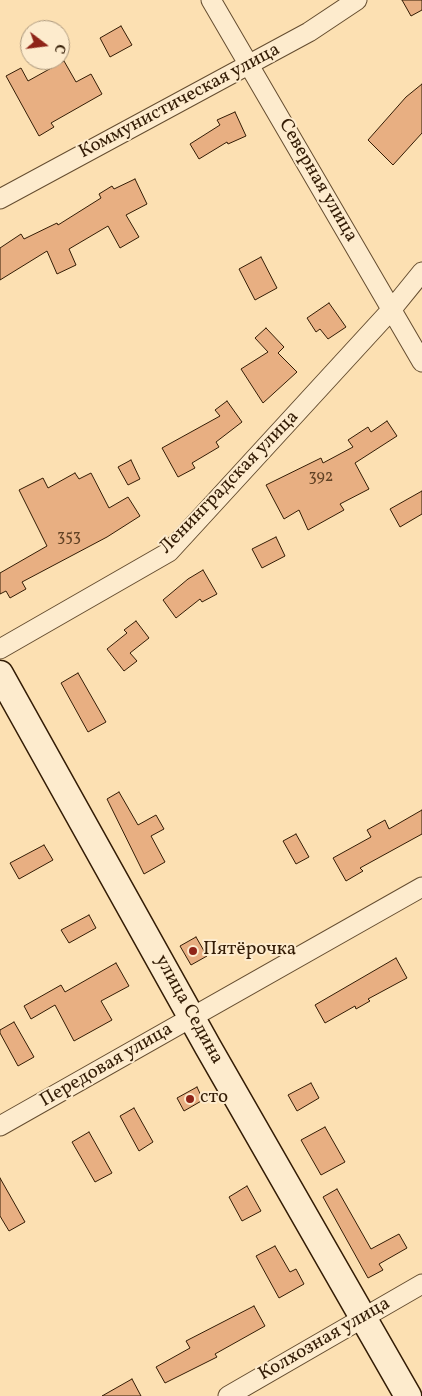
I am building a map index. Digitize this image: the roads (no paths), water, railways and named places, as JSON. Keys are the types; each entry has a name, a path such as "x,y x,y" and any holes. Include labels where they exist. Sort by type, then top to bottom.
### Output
{"main road":[{"name":"улица Седина","path":"0,674 362,1319 408,1396"}],"street":[{"name":"Северная улица","path":"211,0 422,362"},
{"name":"Коммунистическая улица","path":"0,199 309,32 357,0"},
{"name":"Ленинградская улица","path":"0,648 169,552 392,309 422,272"},
{"name":"Передовая улица","path":"0,1126 422,887"},
{"name":"Колхозная улица","path":"228,1396 422,1284"}],"place":[{"name":"Пятёрочка","path":"193,951"},
{"name":"сто","path":"190,1099"}]}
